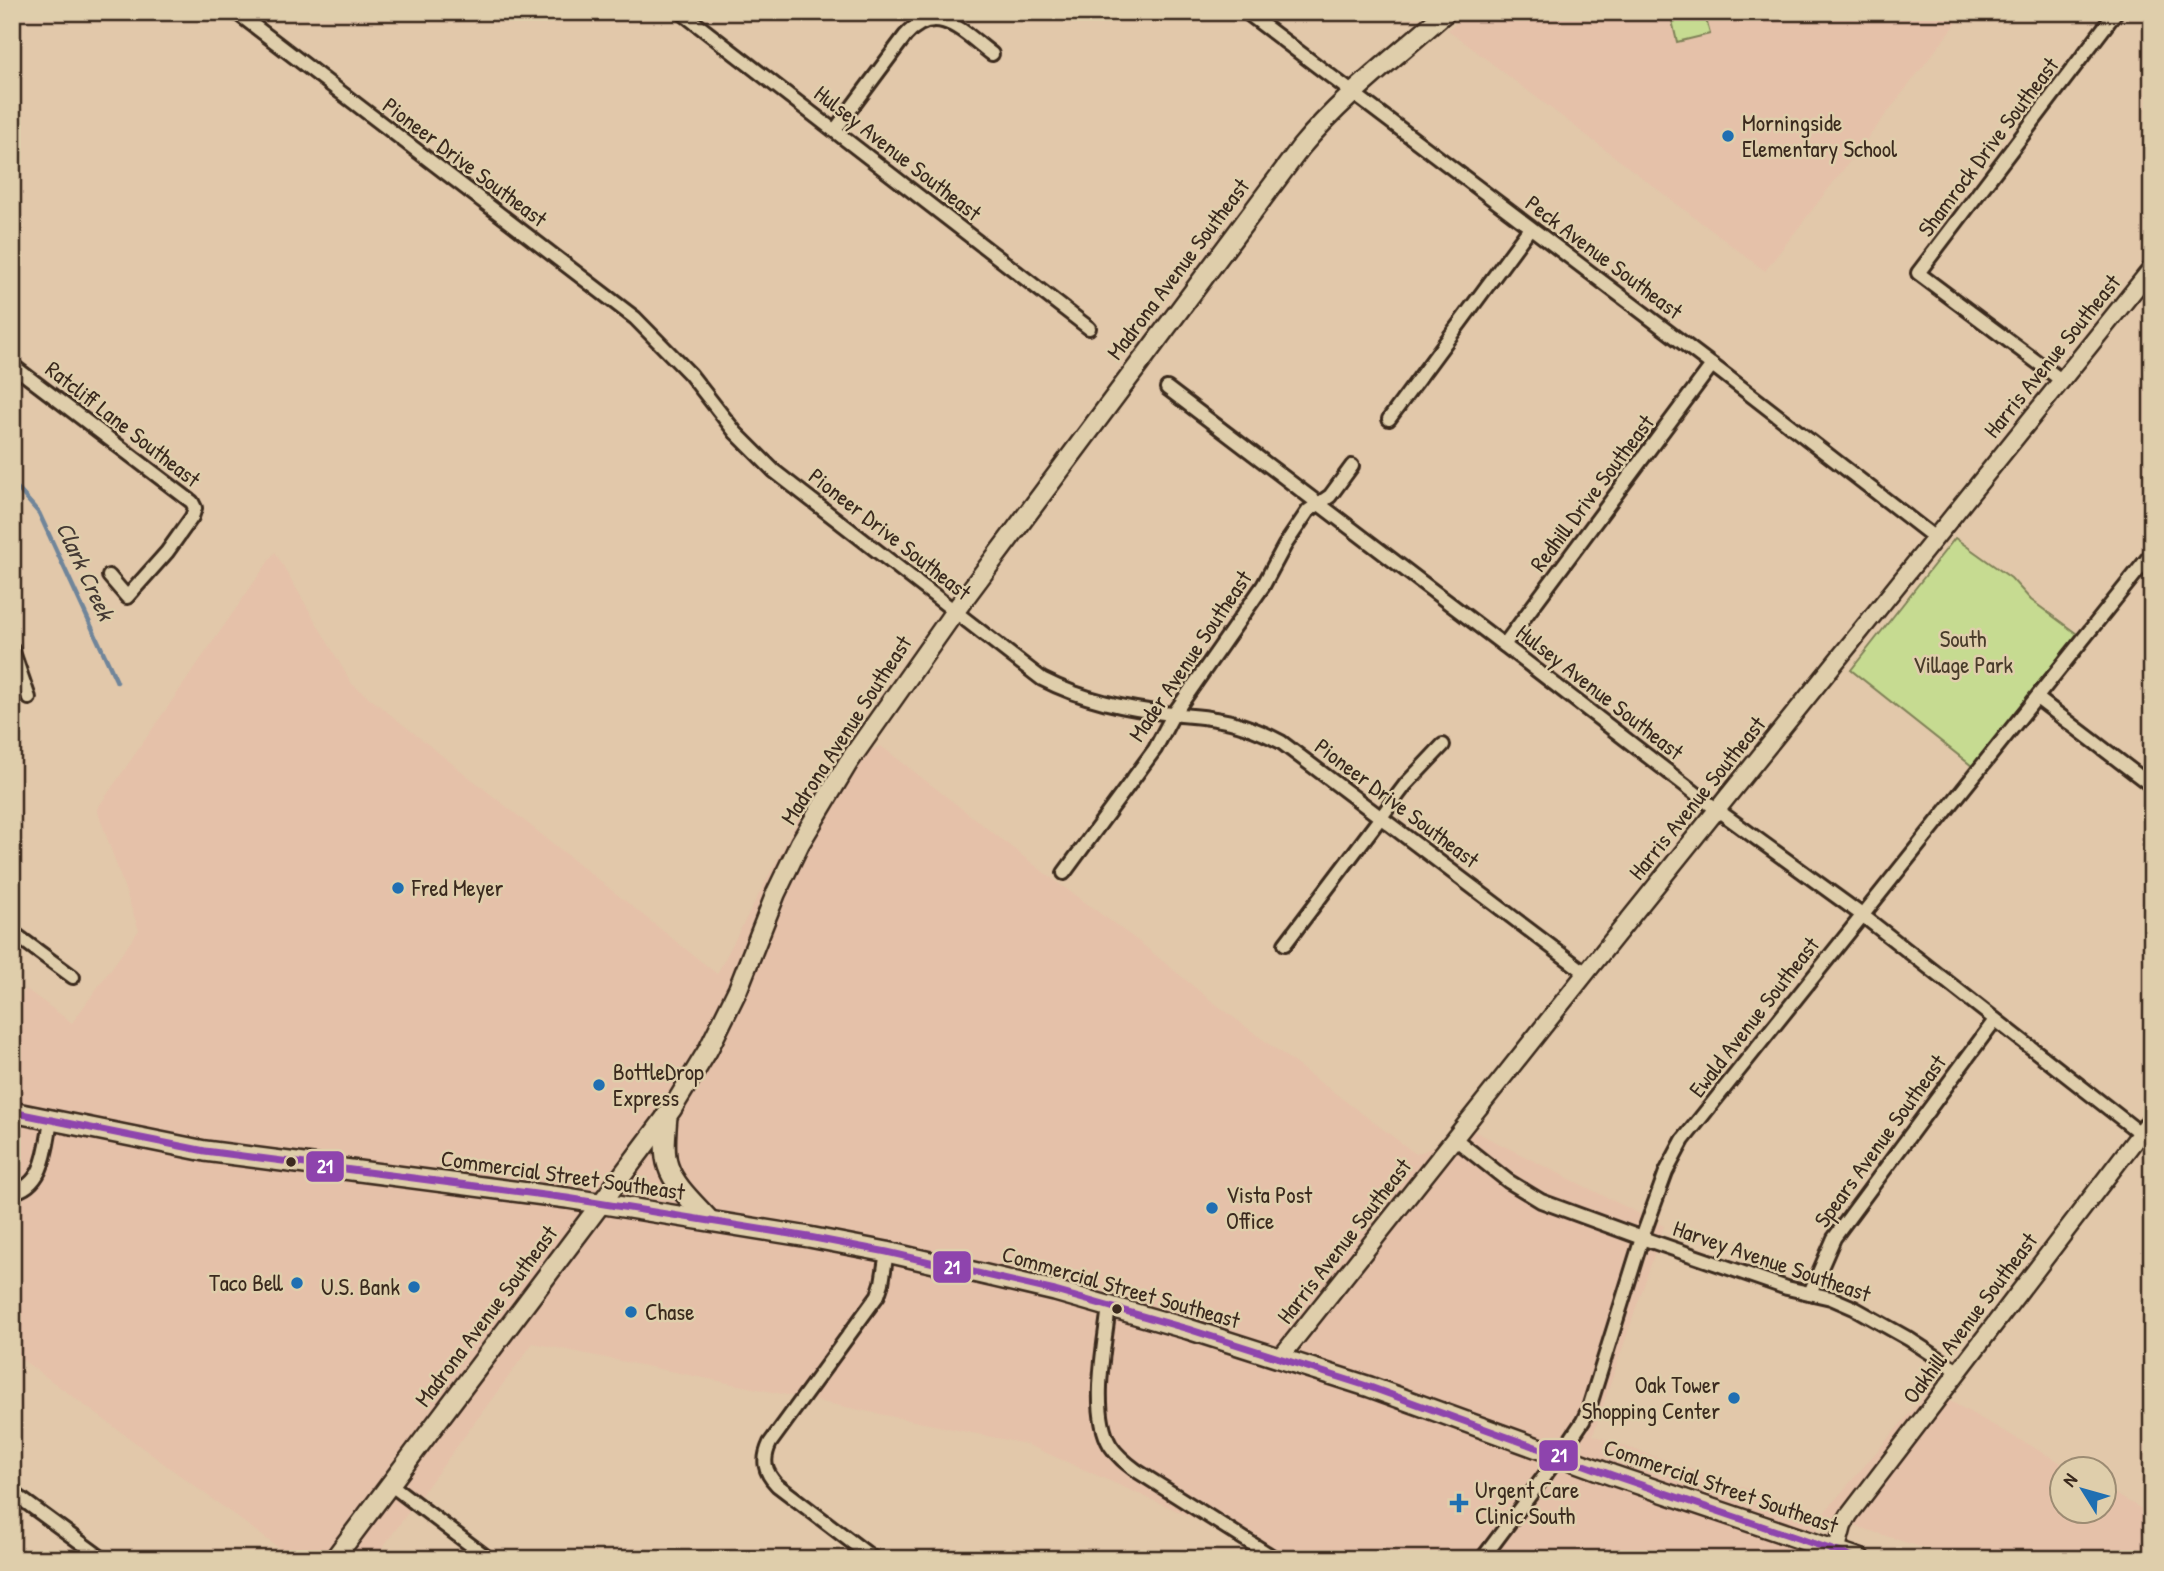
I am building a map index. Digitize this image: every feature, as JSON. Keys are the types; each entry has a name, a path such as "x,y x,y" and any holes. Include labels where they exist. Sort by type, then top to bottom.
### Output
{"main road":[{"name":"Madrona Avenue Southeast","path":"334,1559 667,1115 708,1050 738,989 776,893 821,807 848,763 955,611 1286,165 1315,130 1352,93 1446,12"},
{"name":"Commercial Street Southeast","path":"12,1112 205,1151 567,1198 709,1220 887,1252 1047,1289 1280,1358 1421,1404 1860,1559"},
{"path":"667,1115 668,1169 709,1220"}],"street":[{"name":"Pioneer Drive Southeast","path":"236,12 635,318 690,374 736,433 774,471 1042,678 1065,691 1088,699 1173,715 1216,719 1264,733 1281,742 1586,973"},
{"name":"Hulsey Avenue Southeast","path":"681,12 1089,328"},
{"name":"Peck Avenue Southeast","path":"1246,12 1712,365 1935,538"},
{"name":"Shamrock Drive Southeast","path":"2061,380 1918,273 2116,12"},
{"path":"835,130 905,36 925,20 938,18 953,24 992,54"},
{"path":"1389,419 1530,228"},
{"name":"Harris Avenue Southeast","path":"1280,1358 1716,809 2152,268"},
{"name":"Ratcliff Lane Southeast","path":"12,365 192,502 195,508 192,517 167,552 127,597 109,576"},
{"name":"Redhill Drive Southeast","path":"1504,645 1712,365"},
{"name":"Hulsey Avenue Southeast","path":"1167,388 1716,809 1862,915 2140,1133"},
{"name":"Mader Avenue Southeast","path":"1064,873 1155,749 1173,715 1269,577 1308,511 1330,496 1352,466"},
{"name":"Ewald Avenue Southeast","path":"1482,1559 1583,1422 1642,1238 1667,1172 1683,1140 2152,553"},
{"path":"12,649 29,698"},
{"path":"2037,698 2152,786"},
{"path":"1285,944 1406,784 1443,745"},
{"path":"12,933 73,977"},
{"name":"Spears Avenue Southeast","path":"1810,1293 1834,1238 1995,1020"},
{"name":"Oakhill Avenue Southeast","path":"1836,1552 1849,1515 2152,1118"},
{"path":"12,1192 31,1183 40,1171 51,1121"},
{"name":"Harvey Avenue Southeast","path":"1454,1138 1508,1181 1541,1201 1787,1288 1831,1298 1909,1339 1958,1371"},
{"path":"874,1559 777,1485 767,1474 765,1454 770,1443 878,1295 887,1252"},
{"path":"1109,1306 1099,1398 1105,1435 1110,1445 1121,1459 1137,1471 1276,1559"},
{"path":"390,1484 489,1559"},
{"path":"12,1492 103,1559"}],"shaded area":[{"name":"Morningside Elementary School","path":"1469,12 1965,12 1765,271 1448,30"},
{"path":"275,552 352,684 717,974 824,770 881,746 1050,877 1138,941 1209,999 1416,1154 1474,1131 1664,1226 1593,1435 1822,1515 1807,1559 1286,1559 1026,1444 533,1343 374,1559 294,1559 12,1352 12,1008 26,989 72,1023 139,930 97,809"},
{"path":"1930,1390 2049,1456 2048,1526 2118,1526 2118,1495 2152,1515 2152,1559 1957,1559 1822,1515"}],"green space":[{"path":"1670,12 1704,12 1710,34 1677,42"},
{"name":"South Village Park","path":"1955,538 2011,578 2031,600 2077,634 1972,766 1851,670"}],"waterway":[{"name":"Clark Creek","path":"12,482 39,513 117,682"}],"transit line":[{"name":"21","path":"12,1112 205,1151 567,1198 809,1237 1055,1291 1188,1329 1370,1387 1612,1475 1859,1559"}],"place":[{"name":"Morningside Elementary School","path":"1728,136"},
{"name":"Fred Meyer","path":"398,888"},
{"name":"BottleDrop Express","path":"599,1085"},
{"name":"Vista Post Office","path":"1212,1208"},
{"name":"Taco Bell","path":"297,1283"},
{"name":"U.S. Bank","path":"414,1287"},
{"name":"Chase","path":"631,1312"},
{"name":"Oak Tower Shopping Center","path":"1734,1398"},
{"name":"Urgent Care Clinic South","path":"1459,1503"}]}
